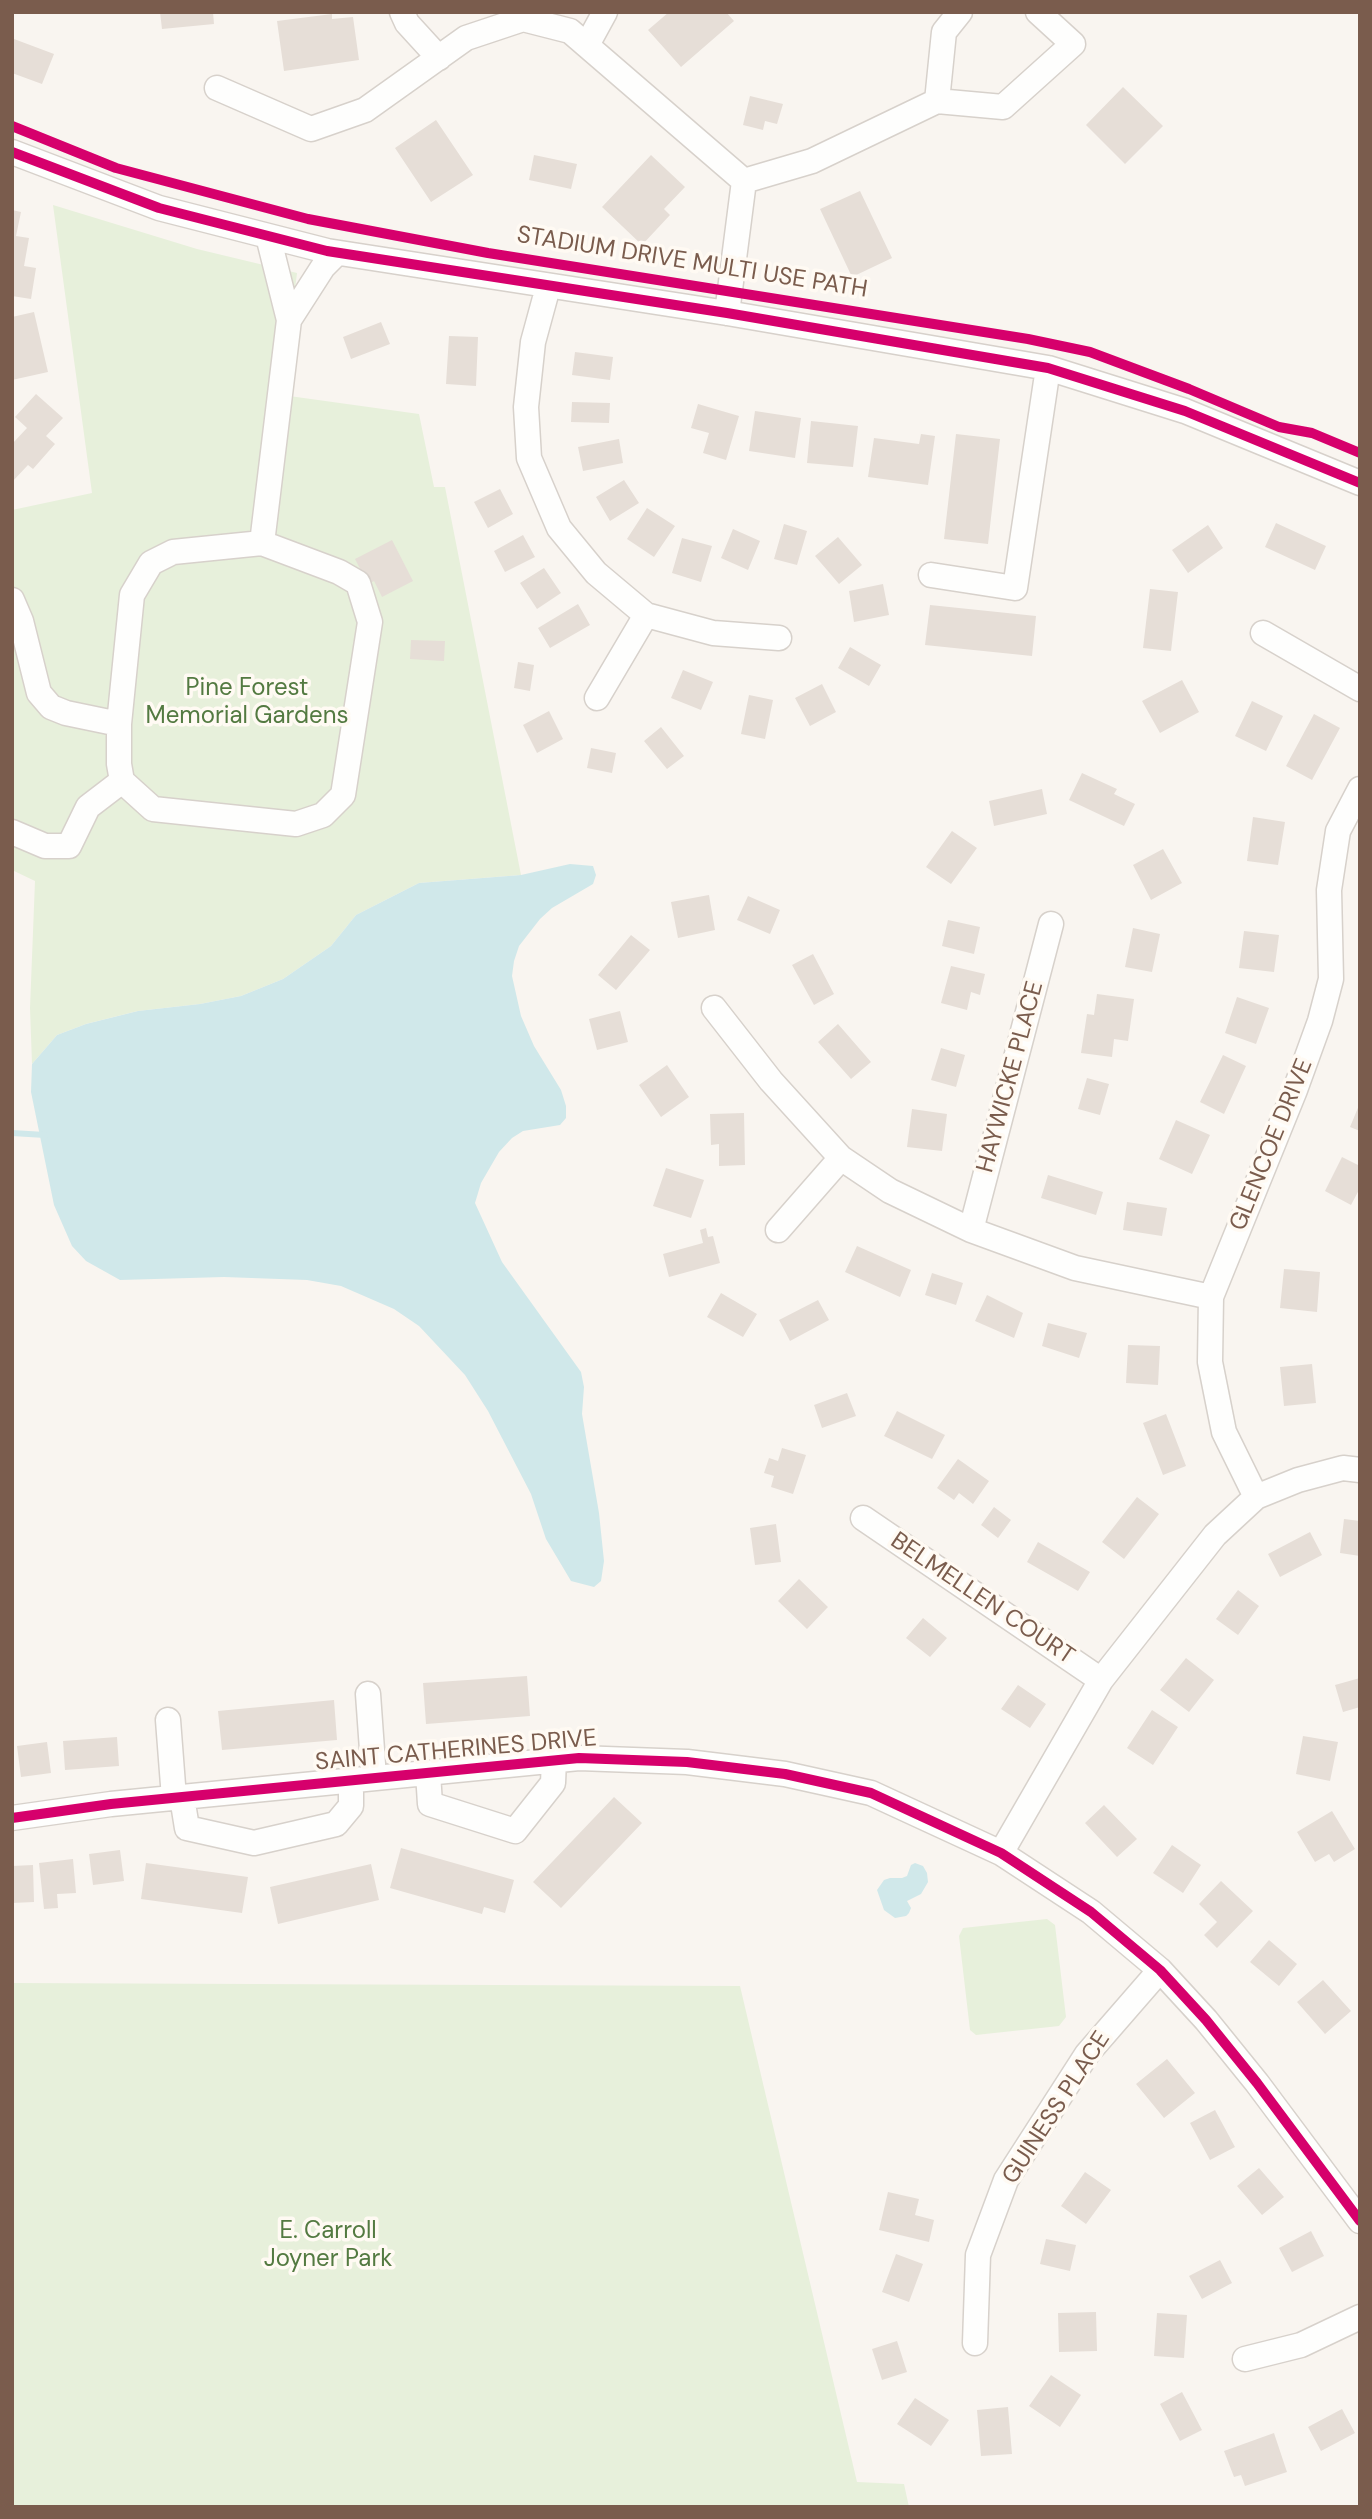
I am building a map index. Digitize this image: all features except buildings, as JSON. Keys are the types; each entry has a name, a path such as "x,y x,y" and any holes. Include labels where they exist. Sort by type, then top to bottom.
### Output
{"street":[{"path":"402,12 407,23 439,58"},
{"path":"587,45 605,12"},
{"path":"937,101 944,32 960,12"},
{"path":"744,181 812,161 937,101 1003,107 1073,44 1038,12"},
{"path":"217,88 312,129 365,110 466,38 523,19 570,31 744,181"},
{"path":"12,152 159,208 337,253 727,313 1048,368 1185,411 1360,483"},
{"path":"727,313 744,181"},
{"path":"262,543 289,320 268,236"},
{"path":"289,320 323,267 337,253"},
{"path":"548,286 533,342 526,407 529,458 559,528 596,573 646,615 713,633 779,638"},
{"path":"931,575 1015,588 1048,368"},
{"path":"262,543 339,572 358,583 370,622 343,795 323,815 296,824 153,809 122,781 119,764 119,724 132,595 151,563 173,552 262,543"},
{"path":"12,600 21,621 39,693 51,707 66,713 119,724"},
{"path":"597,698 646,615"},
{"path":"1263,633 1360,689"},
{"path":"12,832 45,846 69,846 88,807 122,781"},
{"name":"GLENCOE DRIVE","path":"1256,1497 1224,1432 1210,1362 1211,1297 1320,1021 1331,979 1329,890 1338,831 1360,789"},
{"name":"HAYWICKE PLACE","path":"971,1230 1051,924"},
{"path":"714,1007 771,1081 841,1158 890,1191 971,1230 1075,1268 1211,1297"},
{"path":"778,1230 841,1158"},
{"path":"1001,1853 1101,1680 1214,1535 1256,1497 1298,1480 1343,1468 1360,1470"},
{"name":"BELMELLEN COURT","path":"863,1518 1101,1680"},
{"path":"168,1720 178,1798 187,1828 254,1843 336,1824 351,1806 362,1779 368,1694"},
{"name":"SAINT CATHERINES DRIVE","path":"12,1818 178,1798 579,1758 687,1762 785,1774 872,1793 1001,1853 1091,1912 1160,1970 1206,2020 1257,2083 1360,2221"},
{"path":"428,1773 430,1804 515,1831 553,1783 554,1760"},
{"name":"GUINESS PLACE","path":"975,2343 978,2255 1006,2180 1087,2054 1160,1970"},
{"path":"1245,2359 1301,2345 1360,2317"}],"green space":[{"name":"Pine Forest Memorial Gardens","path":"53,205 197,249 297,273 282,395 419,414 434,487 445,487 521,875 419,883 356,915 331,946 283,979 241,996 138,1011 86,1024 57,1035 32,1064 30,1008 35,881 12,870 12,510 92,493"},
{"path":"1047,1919 1055,1925 1066,2017 1059,2026 976,2035 970,2030 959,1936 963,1928"},
{"name":"E. Carroll Joyner Park","path":"12,1983 740,1986 857,2482 904,2484 909,2507 12,2507"}],"water":[{"path":"570,864 593,866 596,875 593,884 552,908 540,919 519,946 512,976 521,1016 534,1046 561,1090 566,1106 566,1118 560,1125 523,1131 512,1138 499,1152 481,1183 475,1203 502,1262 581,1372 584,1387 582,1414 599,1513 604,1561 601,1581 594,1587 571,1581 546,1539 531,1494 488,1411 465,1375 419,1326 394,1309 341,1286 307,1280 224,1277 120,1280 86,1261 72,1246 54,1205 31,1092 32,1064 57,1035 86,1024 138,1011 241,996 283,979 331,946 356,915 419,883 521,875"},
{"path":"915,1863 923,1866 928,1882 921,1894 907,1901 911,1908 909,1913 895,1918 884,1910 877,1890 884,1880 907,1876 911,1865"}],"waterway":[{"path":"12,1133 45,1135"}],"cycle path":[{"name":"STADIUM DRIVE MULTI USE PATH","path":"12,126 116,168 308,219 488,253 1028,339 1090,352 1189,389 1279,427 1312,433 1360,453"},
{"path":"12,152 159,208 327,251 727,313 1048,368 1185,411 1360,483"},
{"path":"12,1818 111,1804 579,1758 687,1762 785,1774 871,1793 1001,1853 1091,1912 1160,1970 1206,2020 1257,2083 1360,2221"}]}
